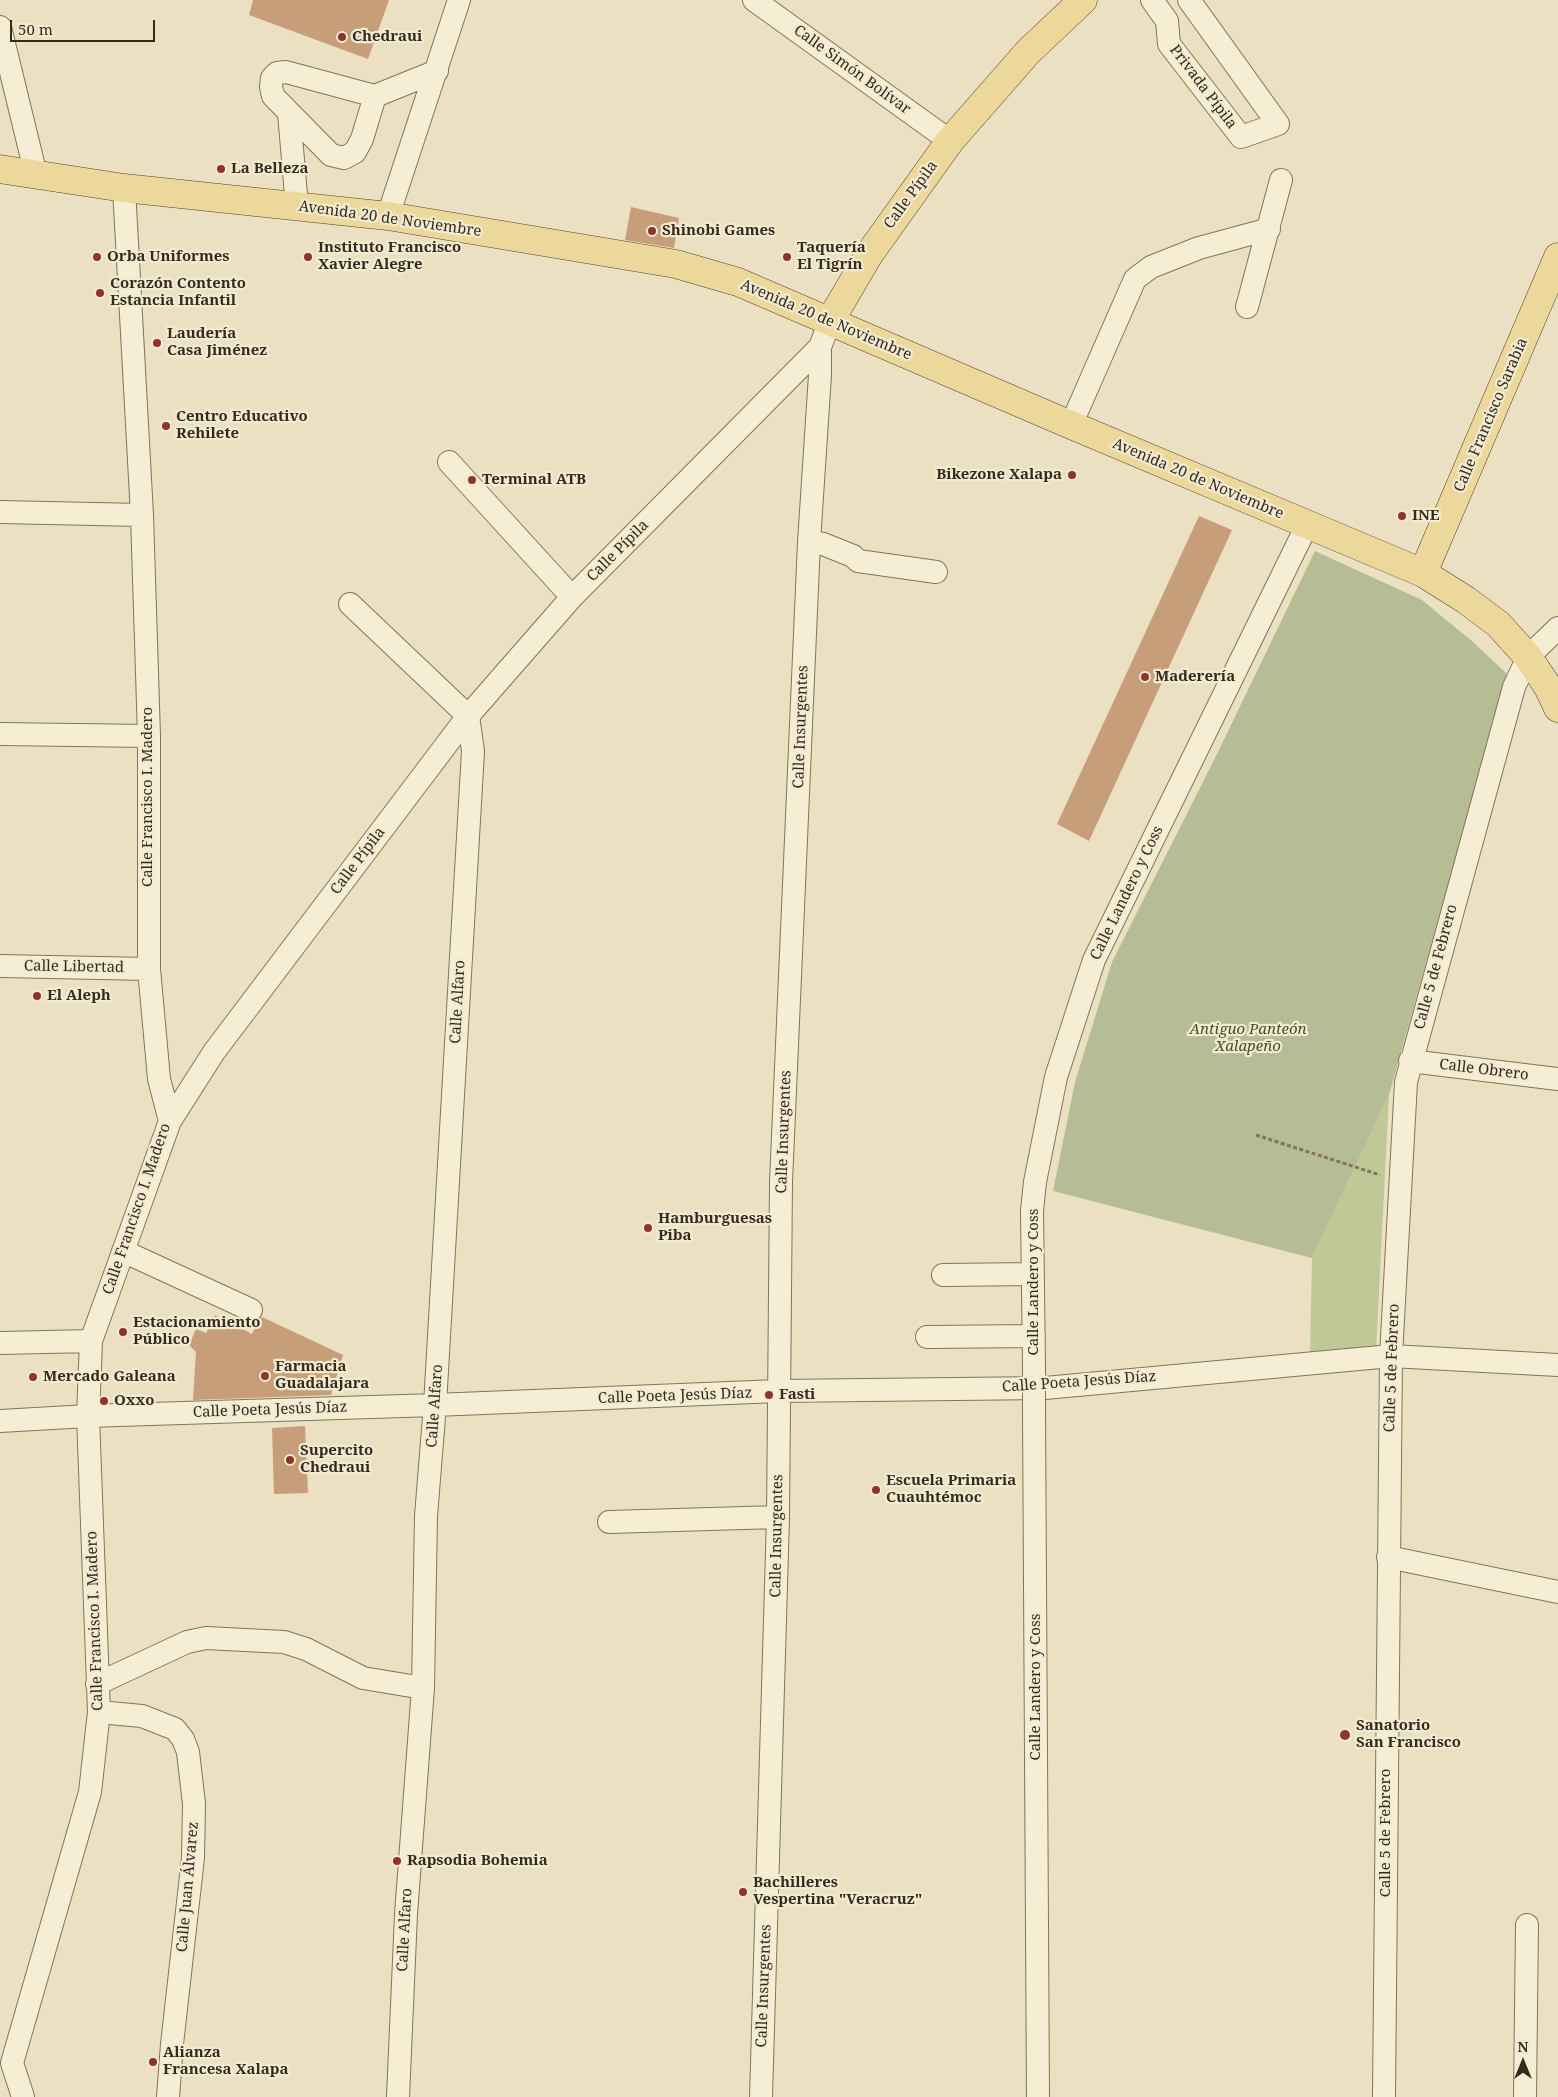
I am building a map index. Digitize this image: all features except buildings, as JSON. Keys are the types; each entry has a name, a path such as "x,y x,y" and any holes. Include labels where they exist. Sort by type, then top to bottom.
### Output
{"main road":[{"name":"Calle Pípila","path":"830,321 870,253 950,141 1028,52 1083,0"},
{"name":"Avenida 20 de Noviembre","path":"0,169 124,188 388,216 676,264 738,282 1307,525 1423,572 1498,624 1528,657 1548,686 1558,708"},
{"name":"Calle Francisco Sarabia","path":"1423,572 1558,256"}],"street":[{"path":"388,216 459,0"},
{"name":"Calle Simón Bolívar","path":"754,0 950,141"},
{"name":"Privada Pípila","path":"1152,0 1167,21 1169,44 1241,137 1278,124 1189,0"},
{"path":"0,26 36,175"},
{"path":"376,96 362,139 355,152 344,158 331,155 289,113 274,96 271,87 272,78 277,73 286,72 376,96 436,71"},
{"path":"289,113 297,207"},
{"path":"1247,307 1281,180"},
{"name":"Calle Francisco I. Madero","path":"23,2097 6,2055 90,1792 99,1712 88,1416 91,1341 170,1122 159,1079 148,969 149,736 142,515 124,188"},
{"path":"1071,425 1135,279 1151,268 1200,248 1269,229"},
{"name":"Calle Pípila","path":"170,1122 214,1052 468,716 572,597 820,347 830,321"},
{"name":"Calle Insurgentes","path":"761,2097 778,1517 781,1182 809,542 820,375 820,347"},
{"path":"449,462 572,597"},
{"path":"0,512 142,515"},
{"name":"Calle Landero y Coss","path":"1038,2097 1032,1211 1035,1182 1056,1077 1094,960 1307,525"},
{"path":"809,542 823,544 853,556 858,561 936,572"},
{"path":"350,604 468,716"},
{"path":"1528,657 1558,628"},
{"name":"Calle 5 de Febrero","path":"1384,2097 1391,1356 1406,1082 1410,1061 1514,687 1528,657"},
{"name":"Calle Alfaro","path":"398,2097 406,1914 423,1688 426,1516 435,1405 473,751 468,716"},
{"path":"0,734 149,736"},
{"name":"Calle Libertad","path":"0,966 148,969"},
{"name":"Calle Obrero","path":"1410,1061 1558,1079"},
{"path":"123,1251 251,1310"},
{"path":"943,1276 1033,1274"},
{"path":"927,1337 1034,1336"},
{"path":"0,1343 91,1341"},
{"name":"Calle Poeta Jesús Díaz","path":"0,1421 88,1416 435,1405 778,1391 1045,1388 1391,1356 1558,1365"},
{"path":"608,1522 778,1517"},
{"path":"1388,1557 1558,1592"},
{"path":"97,1684 187,1642 206,1638 284,1642 306,1649 363,1678 423,1688"},
{"name":"Calle Juan Álvarez","path":"99,1712 142,1716 175,1729 183,1739 188,1752 194,1804 193,1858 168,2097"},
{"path":"1526,2097 1527,1925"}],"path":[{"path":"1256,1135 1400,1181"}],"green space":[{"name":"Antiguo Panteón Xalapeño","path":"1315,551 1422,600 1473,642 1507,674 1389,1095 1312,1258 1053,1191 1075,1082 1112,962 1216,756"},
{"path":"1389,1095 1376,1351 1310,1354 1312,1258"}],"place":[{"name":"Chedraui","path":"342,37"},
{"name":"La Belleza","path":"221,169"},
{"name":"Shinobi Games","path":"652,231"},
{"name":"Orba Uniformes","path":"97,257"},
{"name":"Instituto Francisco Xavier Alegre","path":"308,257"},
{"name":"Taquería El Tigrín","path":"787,257"},
{"name":"Corazón Contento Estancia Infantil","path":"100,293"},
{"name":"Laudería Casa Jiménez","path":"157,343"},
{"name":"Centro Educativo Rehilete","path":"166,426"},
{"name":"Bikezone Xalapa","path":"1072,475"},
{"name":"Terminal ATB","path":"472,480"},
{"name":"INE","path":"1402,516"},
{"name":"Maderería","path":"1145,677"},
{"name":"El Aleph","path":"37,996"},
{"name":"Hamburguesas Piba","path":"648,1228"},
{"name":"Estacionamiento Público","path":"123,1332"},
{"name":"Farmacia Guadalajara","path":"265,1376"},
{"name":"Mercado Galeana","path":"33,1377"},
{"name":"Fasti","path":"769,1395"},
{"name":"Oxxo","path":"104,1401"},
{"name":"Supercito Chedraui","path":"290,1460"},
{"name":"Escuela Primaria Cuauhtémoc","path":"876,1490"},
{"name":"Sanatorio San Francisco","path":"1345,1735"},
{"name":"Rapsodia Bohemia","path":"397,1861"},
{"name":"Bachilleres Vespertina \"Veracruz\"","path":"743,1892"},
{"name":"Alianza Francesa Xalapa","path":"153,2062"}]}
